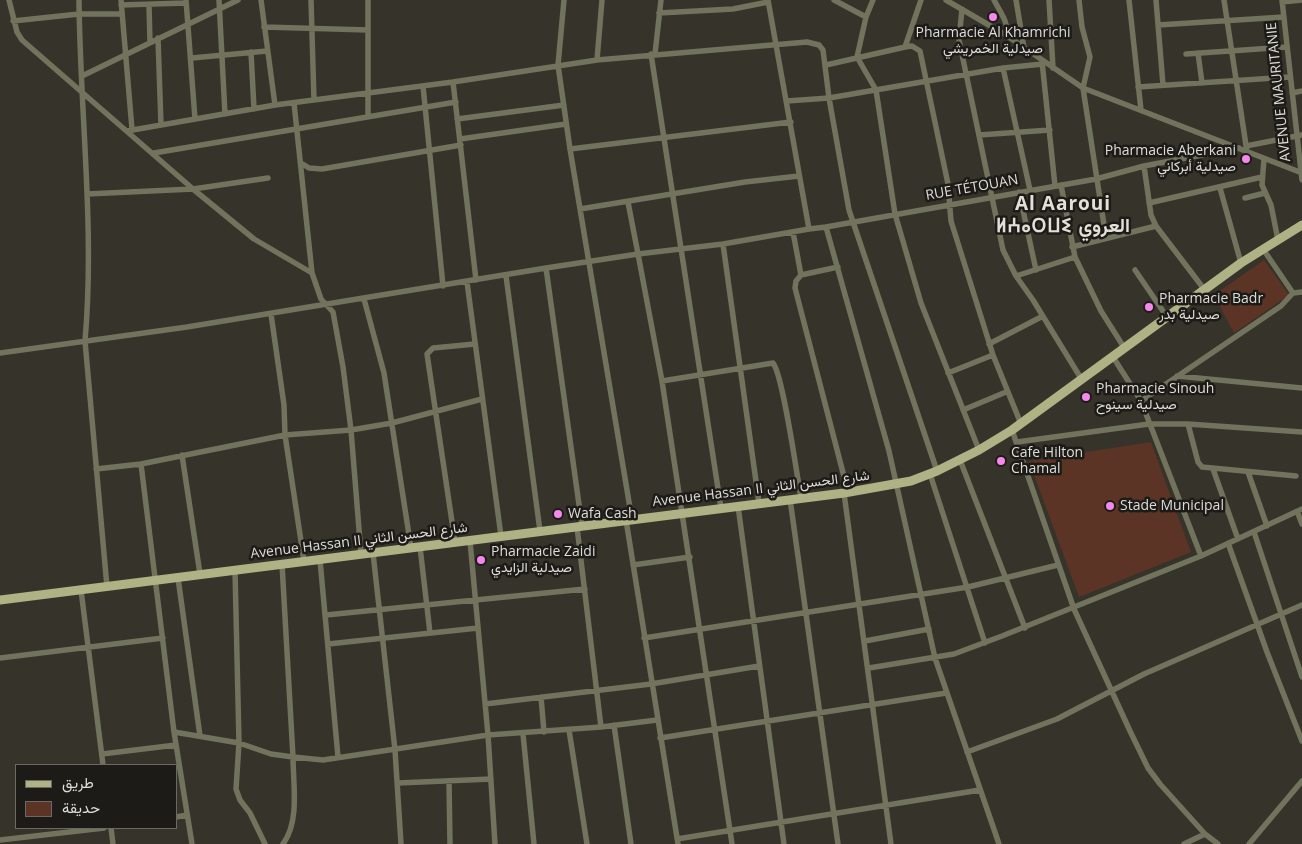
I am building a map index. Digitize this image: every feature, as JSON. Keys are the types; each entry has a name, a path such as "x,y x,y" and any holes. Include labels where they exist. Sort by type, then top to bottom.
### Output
{"main road":[{"name":"Avenue Hassan II شارع الحسن الثاني","path":"0,600 846,493 896,485 933,473 979,450 1012,430 1241,263 1302,225"}],"street":[{"path":"9,0 14,21 22,40 83,93 130,130 193,189 254,239 312,273"},
{"path":"79,0 86,194 88,310 85,341 107,587"},
{"path":"219,0 225,114"},
{"path":"82,76 220,7 238,0"},
{"path":"261,0 275,105"},
{"path":"311,0 314,100"},
{"path":"368,0 368,117"},
{"path":"564,0 558,65 570,149 590,262 629,520 633,565 677,842 782,822 980,790"},
{"path":"597,60 602,0"},
{"path":"661,0 653,54 664,139 721,508"},
{"path":"834,0 866,17"},
{"path":"873,0 866,17 857,57 876,90 895,214 921,303 979,450"},
{"path":"905,47 921,0"},
{"path":"946,0 1006,35 1042,62 1083,88 1239,148 1247,149 1299,135"},
{"path":"994,0 1006,22 1008,30 1006,35"},
{"path":"1016,0 1024,48"},
{"path":"1049,0 1054,68"},
{"path":"1079,0 1082,28 1090,57 1083,88 1106,238"},
{"path":"1130,0 1141,110"},
{"path":"1156,0 1163,85"},
{"path":"1224,0 1247,149"},
{"path":"1282,1 1302,0"},
{"path":"659,13 733,9 768,1 791,122 808,229"},
{"name":"AVENUE MAURITANIE","path":"1282,1 1292,93 1299,135 1302,180"},
{"path":"130,130 121,2 149,5 164,2 186,2 192,58 195,119"},
{"path":"149,5 150,42"},
{"path":"962,9 958,31 990,196 1003,250 1016,276 1082,380"},
{"path":"14,21 79,14 122,14"},
{"path":"1158,25 1284,17"},
{"path":"264,27 368,30"},
{"path":"158,38 161,125"},
{"path":"130,130 275,105 453,82 597,60 776,44 807,42 819,45 823,50 826,65 829,98 846,196 985,643"},
{"path":"826,65 905,47 912,46 920,51 950,204 951,221 989,344 1006,392 1021,424"},
{"path":"1186,54 1287,47"},
{"path":"192,58 267,51"},
{"path":"251,52 254,109"},
{"path":"1198,53 1202,83"},
{"path":"787,101 829,98 1042,62"},
{"path":"1042,62 1058,185 1072,247 1101,311 1125,349"},
{"path":"1003,68 1030,190"},
{"path":"1138,87 1290,77"},
{"path":"453,82 476,280"},
{"path":"423,86 427,107 443,286"},
{"path":"1292,93 1302,91"},
{"path":"154,153 456,102"},
{"path":"294,103 312,273 322,299 333,312 351,430 361,554"},
{"path":"458,119 564,105"},
{"path":"570,149 791,122"},
{"path":"301,163 313,169 322,169 460,142 566,124"},
{"path":"979,135 1050,130"},
{"path":"1204,290 1156,226 1149,203 1144,166 1239,148"},
{"path":"1247,149 1264,159 1301,172"},
{"path":"1264,159 1262,177 1265,193 1271,206 1278,240"},
{"name":"RUE TÉTOUAN","path":"0,353 271,314 546,268 638,254 723,244 854,223 990,196 1096,179 1144,166"},
{"path":"580,209 745,182 799,176"},
{"path":"1149,203 1262,177"},
{"path":"86,194 193,189 268,178"},
{"path":"1220,188 1241,263"},
{"path":"1019,192 1036,270"},
{"path":"1245,198 1265,193"},
{"path":"628,202 662,381 732,844"},
{"path":"1072,247 1156,226"},
{"path":"826,227 867,367 936,658 946,693 998,844"},
{"path":"792,232 801,275"},
{"path":"723,244 759,504"},
{"path":"1264,249 1293,293"},
{"path":"1016,276 1075,257"},
{"path":"838,267 801,275 796,281 795,288 846,493 859,605 892,844"},
{"path":"546,268 580,526 596,691 602,727"},
{"path":"1135,270 1167,317"},
{"path":"506,276 540,531"},
{"path":"467,282 500,536"},
{"path":"1141,401 1281,306 1293,293 1302,292"},
{"path":"364,299 384,373 427,604 430,634"},
{"path":"271,314 284,405 285,435 304,562"},
{"path":"989,344 1043,316"},
{"path":"455,542 427,360 428,350 475,344"},
{"path":"948,373 993,355"},
{"path":"1114,357 1141,401 1201,556"},
{"path":"662,381 768,362 776,367 802,498"},
{"path":"1177,376 1302,388"},
{"path":"963,410 1006,392"},
{"path":"96,469 141,464 285,435 351,430 392,423 482,399"},
{"path":"1017,442 1149,424 1188,424 1302,432"},
{"path":"1188,424 1200,465 1213,469 1296,476"},
{"path":"1012,430 1074,609 1110,692 1148,768 1169,794 1206,834 1218,844"},
{"path":"182,455 200,574"},
{"path":"960,460 1025,628"},
{"path":"141,464 174,732 192,844"},
{"path":"1213,469 1238,539"},
{"path":"1248,472 1267,526"},
{"path":"790,500 838,844"},
{"path":"738,506 784,844"},
{"path":"869,668 936,658 985,643 1074,609 1201,556 1300,510 1302,524"},
{"path":"1254,532 1302,677"},
{"path":"470,541 488,736 495,844"},
{"path":"1228,543 1302,741"},
{"path":"373,553 381,609 395,750 401,844"},
{"path":"633,565 690,557"},
{"path":"320,560 338,757"},
{"path":"282,564 293,757 293,820 290,834 283,844"},
{"path":"644,638 968,587 1007,579 1058,564"},
{"path":"235,570 239,743 236,789 238,796 250,813 266,844"},
{"path":"178,578 200,736"},
{"path":"326,615 585,589"},
{"path":"81,590 103,764"},
{"path":"967,752 1057,719 1144,674 1257,623 1302,605"},
{"path":"328,644 478,628"},
{"path":"865,641 929,630"},
{"path":"0,658 163,638"},
{"path":"485,704 652,684 759,666"},
{"path":"660,738 946,693"},
{"path":"541,697 544,732"},
{"path":"174,732 239,743 271,754 314,760 488,736 602,727 657,720"},
{"path":"614,725 631,844"},
{"path":"569,730 587,844"},
{"path":"523,734 534,844"},
{"path":"102,754 176,745"},
{"path":"398,783 491,779"},
{"path":"449,781 450,844"},
{"path":"1249,844 1302,781"},
{"path":"178,817 187,815"},
{"path":"0,840 95,829"},
{"path":"111,829 113,844"},
{"path":"1184,844 1206,834"}],"green space":[{"path":"1264,260 1289,295 1234,333 1214,295"},
{"name":"Stade Municipal","path":"1151,442 1191,552 1079,597 1029,461"}],"place":[{"name":"Pharmacie Al Khamrichi صيدلية الخمريشي","path":"993,17"},
{"name":"Pharmacie Aberkani صيدلية أبركاني","path":"1246,159"},
{"name":"Pharmacie Badr صيدلية بدر","path":"1149,307"},
{"name":"Pharmacie Sinouh صيدلية سينوح","path":"1086,397"},
{"name":"Cafe Hilton Chamal","path":"1001,461"},
{"name":"Stade Municipal","path":"1110,506"},
{"name":"Wafa Cash","path":"558,514"},
{"name":"Pharmacie Zaidi صيدلية الزايدي","path":"481,560"}],"district":[{"name":"Al Aaroui ⵍⵄⴰⵔⵡⵉ العروي","path":"1063,216"}]}
